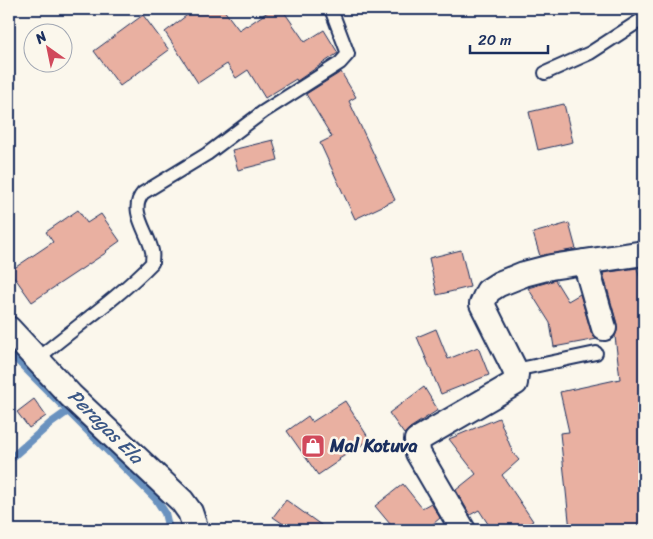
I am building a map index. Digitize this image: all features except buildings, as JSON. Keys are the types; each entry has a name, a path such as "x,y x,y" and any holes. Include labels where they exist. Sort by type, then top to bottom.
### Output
{"street":[{"path":"463,530 418,454 417,440 515,383 515,370 482,304 488,291 499,284 524,274 551,267 644,253"},
{"path":"584,262 604,328"},
{"path":"9,329 71,396 182,501 190,512 196,530"}],"lane":[{"path":"37,359 127,288 152,263 152,252 136,208 139,198 143,193 207,154 263,112 340,64 348,54 331,9"},
{"path":"544,73 590,53 644,18"},
{"path":"515,370 596,353"}],"waterway":[{"name":"Peragas Ela","path":"9,352 156,499 165,513 169,530"},
{"path":"9,460 51,423 68,411"}],"place":[{"name":"Mal Kotuva","path":"313,446"}]}
